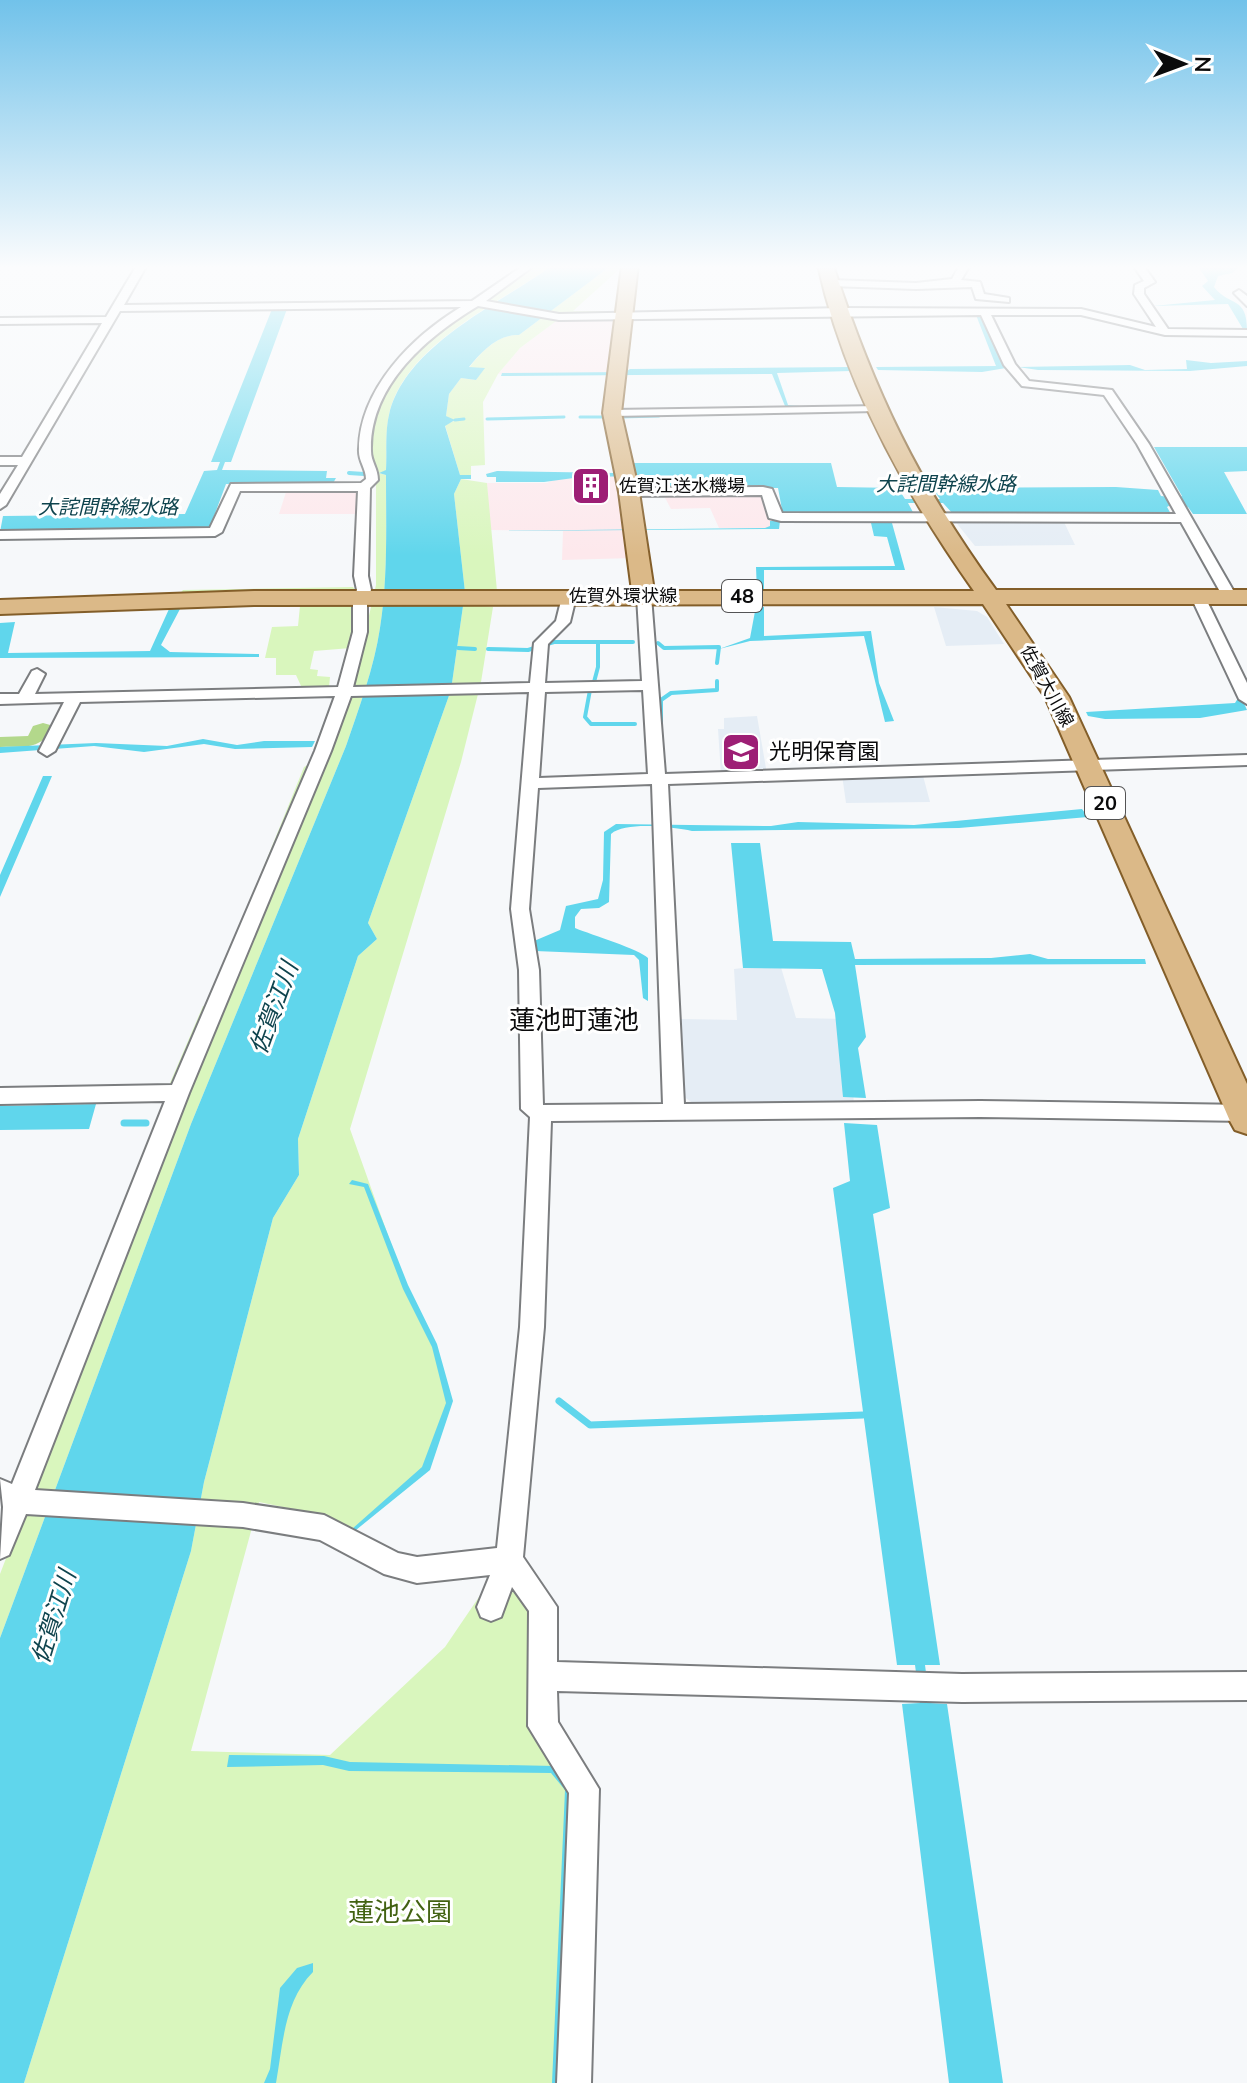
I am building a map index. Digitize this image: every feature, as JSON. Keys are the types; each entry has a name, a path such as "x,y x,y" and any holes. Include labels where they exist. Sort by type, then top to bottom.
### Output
{"main road":[{"path":"618,362 612,413 627,480 644,596"},
{"name":"佐賀大川線","path":"860,362 877,408 928,506 1057,697 1246,1115"},
{"name":"佐賀外環状線","path":"0,607 141,601 366,598 1239,597"}],"street":[{"path":"0,505 83,362"},
{"path":"0,535 215,532 235,487 364,487 372,480 372,469 368,466 364,450 368,427 382,390 401,362"},
{"path":"1009,362 1026,384 1108,392 1143,444 1177,507 1239,597"},
{"path":"612,413 877,408"},
{"path":"0,461 26,461"},
{"path":"627,480 768,492 774,515 781,517 928,506 1177,507"},
{"path":"0,1546 15,1498 179,1093 348,690 366,598 361,576 364,487"},
{"path":"644,596 648,685 657,779 661,786 674,1110"},
{"path":"569,597 563,622 541,646 536,685 520,909 529,970 531,1109 541,1113 995,1109 1246,1115"},
{"path":"1198,597 1247,699"},
{"path":"25,698 37,674"},
{"path":"0,699 536,685 648,685"},
{"path":"50,747 74,698"},
{"path":"529,783 1247,760"},
{"path":"0,1096 179,1093"},
{"path":"491,1607 509,1560 532,1327 541,1113"},
{"path":"15,1498 234,1514 324,1528 394,1565 417,1570 509,1560"},
{"path":"509,1560 543,1607 543,1726 584,1789 574,2083"},
{"path":"544,1676 923,1687 1247,1686"}],"shaded area":[{"path":"508,362 614,362 613,373 498,374"},
{"path":"619,476 634,558 562,560 563,531 489,530 487,483 547,483 560,477"},
{"path":"287,489 359,489 359,514 279,514"},
{"path":"663,494 766,494 772,529 719,528 710,508 671,509"},
{"path":"954,520 1063,520 1075,545 975,546"},
{"path":"934,607 977,611 987,617 1004,644 946,646"},
{"name":"光明保育園","path":"757,716 767,774 721,775 718,729 724,729 724,718"},
{"path":"922,772 930,802 846,803 842,775"},
{"path":"780,964 796,1018 847,1019 854,1104 694,1104 683,1096 681,1019 737,1020 734,969"}],"green space":[{"path":"419,362 398,390 389,415 386,471 379,473 386,475 383,609 366,688 346,746 191,1124 0,1638 0,1574 185,1093 170,1083 203,1006 222,1004 251,935 243,918 304,767 327,754 353,686 376,585 376,467 368,450 374,416 402,364"},
{"path":"474,362 508,362 483,402 485,465 471,466 471,475 460,475 445,425 454,421 446,416 449,394 461,378 476,380 484,368 469,368"},
{"name":"蓮池公園","path":"461,479 487,483 497,591 485,592 484,606 493,607 481,682 461,762 350,1129 409,1294 435,1346 450,1400 426,1468 349,1532 311,1513 259,1502 191,1751 330,1755 445,1647 481,1594 517,1592 537,1613 536,1726 576,1787 565,2083 24,2083 191,1551 204,1482 273,1218 299,1175 298,1139 358,956 377,939 368,923 451,690 465,592 454,494"},
{"path":"353,587 358,594 178,596 183,590"},
{"path":"300,606 356,606 351,648 314,651 310,669 318,670 317,676 330,677 329,687 302,688 296,675 276,675 276,658 265,658 272,627 298,626"},
{"path":"43,723 54,726 38,743 25,747 0,747 0,737 28,736 33,726"}],"water":[{"path":"251,362 268,362 231,462 225,462 222,470 327,471 326,478 336,478 332,485 226,484 210,527 204,529 0,532 3,516 185,514 204,471 217,470 220,462 211,462"},
{"name":"佐賀江川","path":"420,362 473,362 469,367 485,368 476,380 461,378 449,394 446,416 455,420 445,426 460,475 471,475 471,479 461,479 454,494 465,592 451,690 368,923 377,939 358,956 298,1139 299,1175 273,1218 204,1482 191,1551 24,2083 0,2083 0,1638 191,1124 346,746 366,688 383,609 386,475 379,473 386,470 389,415 398,390"},
{"path":"995,362 1003,362 1006,368 982,372 878,370 876,367 996,366"},
{"path":"1186,362 1247,362 1247,366 1190,371 1038,370 1018,367 1130,365 1145,370 1187,369"},
{"path":"850,367 851,371 777,373 788,405 812,407 785,406 772,374 501,376 502,373 625,372 630,369"},
{"path":"1154,447 1247,447 1247,471 1224,472 1247,514 1193,514 1188,507 1172,504 1167,507 1171,514 953,514 943,503 908,503 914,514 783,515 778,488 638,489 635,476 591,477 590,482 582,482 581,477 544,482 496,482 496,477 487,477 486,474 497,471 616,473 634,471 633,463 831,463 837,487 898,488 905,499 940,499 932,488 1116,487 1158,490 1161,496 1182,496"},
{"path":"770,521 780,521 779,529 491,531 765,528 770,526"},
{"path":"871,523 892,523 905,570 764,570 764,592 757,592 756,567 895,566 887,537 874,536"},
{"path":"756,606 764,607 764,636 871,631 879,683 894,721 885,722 864,636 750,641 719,649 750,638"},
{"path":"169,609 180,609 161,645 170,652 259,654 259,657 0,658 0,623 15,622 8,653 150,651"},
{"path":"1240,695 1247,710 1200,718 1105,719 1088,716 1086,712 1235,703"},
{"path":"203,739 237,745 264,741 315,741 312,747 235,749 204,744 144,752 94,746 0,753 0,747 96,743 167,746"},
{"path":"43,776 52,776 0,897 0,875"},
{"path":"1082,809 1088,817 959,828 692,831 627,827 611,834 609,902 599,908 581,909 575,917 575,928 648,958 648,1001 643,998 639,960 634,955 535,951 534,941 560,930 566,906 598,899 603,880 604,832 616,824 771,826 798,822 914,825"},
{"path":"731,843 760,843 773,941 851,942 855,959 991,958 1030,954 1048,959 1145,959 1146,964 855,965 866,1037 858,1048 866,1098 843,1097 835,1013 822,969 743,968"},
{"path":"96,1104 89,1129 0,1130 0,1106"},
{"path":"844,1123 877,1125 890,1208 873,1214 940,1665 925,1665 930,1703 947,1704 1003,2083 949,2083 902,1704 920,1703 915,1665 897,1665 833,1188 850,1181"},
{"path":"352,1180 368,1184 408,1285 437,1344 453,1401 430,1470 356,1530 352,1529 422,1467 446,1403 432,1347 403,1289 364,1187 349,1184"},
{"path":"229,1755 324,1756 350,1762 554,1766 573,1789 560,2083 552,2083 565,1790 551,1773 349,1771 323,1765 227,1767"},
{"path":"313,1963 313,1972 303,1983 290,2010 276,2083 264,2083 270,2069 280,1988 297,1968"}],"waterway":[{"path":"620,417 659,416"},
{"path":"487,419 564,417"},
{"path":"580,417 604,417"},
{"path":"455,420 464,419"},
{"path":"349,473 364,474"},
{"path":"488,649 528,650 554,642 633,642"},
{"path":"658,643 664,648 719,647 717,663"},
{"path":"594,682 598,667 598,644"},
{"path":"458,648 475,649"},
{"path":"661,722 661,700 671,693 717,690 717,681"},
{"path":"590,690 585,717 591,724 635,724"},
{"path":"124,1123 146,1123"},
{"path":"559,1401 590,1425 863,1415"}],"place":[{"name":"佐賀江送水機場","path":"591,486"},
{"name":"光明保育園","path":"741,752"}],"district":[{"name":"蓮池町蓮池","path":"574,1020"}],"water label":[{"name":"大詫間幹線水路","path":"946,484"},
{"name":"大詫間幹線水路","path":"108,507"}]}
